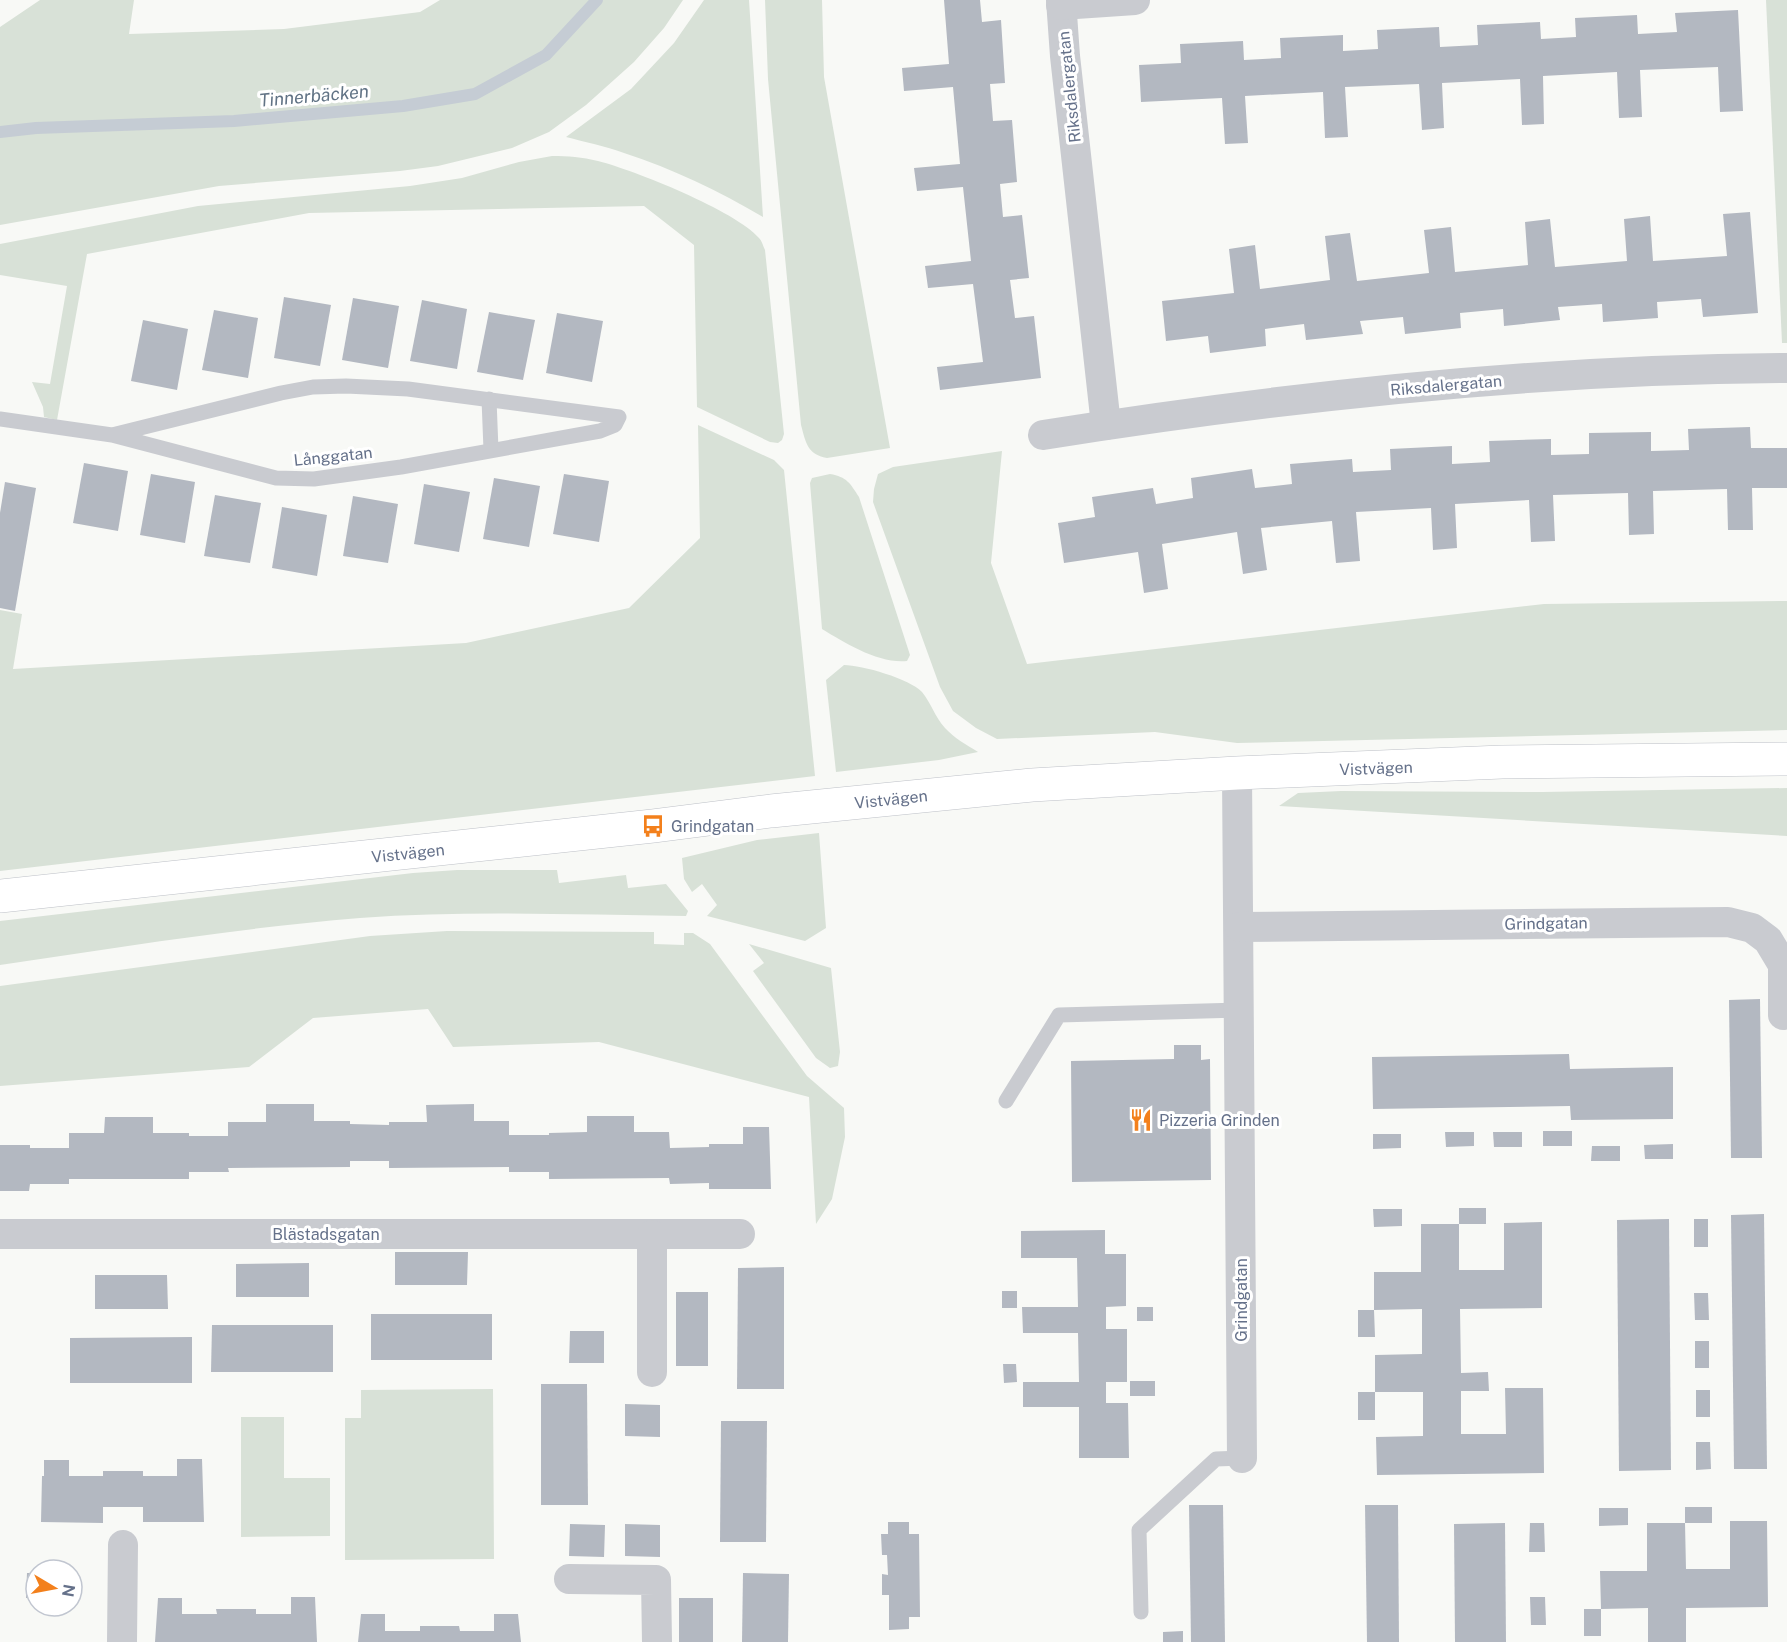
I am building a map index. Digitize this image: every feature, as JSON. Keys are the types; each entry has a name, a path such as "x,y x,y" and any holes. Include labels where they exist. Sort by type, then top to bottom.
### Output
{"main road":[{"name":"Vistvägen","path":"0,897 653,826 771,811 1032,785 1237,773 1502,762 1787,759"}],"street":[{"path":"1061,2 1135,0"},
{"name":"Riksdalergatan","path":"1061,2 1106,425"},
{"name":"Riksdalergatan","path":"1043,435 1312,398 1456,384 1597,373 1787,368"},
{"name":"Grindgatan","path":"1237,773 1240,927 1242,1458"},
{"name":"Grindgatan","path":"1240,927 1728,922 1752,928 1768,940 1783,965 1783,1015"},
{"name":"Blästadsgatan","path":"0,1234 740,1234"},
{"path":"652,1235 652,1372"},
{"path":"122,1642 123,1545"},
{"path":"569,1580 656,1580 657,1642"}],"lane":[{"name":"Långgatan","path":"0,419 112,435 276,478 294,480 401,467 608,430 615,425 619,417 408,389 313,387 112,435"},
{"path":"489,399 491,450"},
{"path":"1006,1101 1059,1015 1240,1010"},
{"path":"1141,1612 1139,1530 1216,1459 1242,1458"}],"shaded area":[{"path":"40,0 134,0 129,34 284,29 420,12 440,0 683,0 664,28 634,62 586,105 549,132 512,148 438,166 219,186 0,225 0,27"},
{"path":"704,0 749,0 763,217 678,173 610,148 566,137 631,89 674,43"},
{"path":"765,0 822,0 824,77 890,448 827,458 811,451 801,425 768,79"},
{"path":"1766,0 1787,0 1787,343 1782,343"},
{"path":"552,156 598,161 659,182 729,216 747,227 760,239 765,250 784,434 782,440 778,443 770,442 697,407 694,245 644,206 309,213 87,254 57,420 44,417 43,407 32,382 50,384 67,286 0,275 0,244 198,206 410,186 462,178 519,162"},
{"path":"698,425 774,460 784,470 815,776 0,871 0,610 22,614 13,669 466,643 629,608 700,538"},
{"path":"1002,451 991,563 1027,664 1544,604 1787,601 1787,730 1237,743 1155,732 997,739 976,728 953,711 940,687 873,502 878,474 893,467"},
{"path":"830,474 848,481 859,497 910,655 907,661 874,656 822,629 810,483 812,478"},
{"path":"844,665 862,667 885,674 916,687 925,696 945,728 978,752 939,760 836,772 826,680"},
{"path":"1787,788 1787,836 1279,806 1298,793 1341,791 1542,792"},
{"path":"819,833 826,928 805,941 707,916 717,905 702,884 692,892 684,879 682,858 757,840"},
{"path":"457,870 557,870 559,883 626,875 628,888 666,884 688,911 686,916 482,914 360,918 225,933 0,965 0,921 413,873"},
{"path":"447,931 654,932 654,944 684,945 684,933 693,933 710,944 807,1076 844,1108 845,1137 832,1199 816,1224 809,1097 599,1042 453,1047 428,1009 313,1018 249,1067 0,1086 0,986 370,936"},
{"path":"749,944 831,968 840,1052 838,1066 830,1068 816,1058 753,971 764,963"},
{"path":"493,1389 494,1559 345,1560 345,1418 361,1418 361,1390"},
{"path":"241,1417 284,1417 284,1478 330,1478 330,1536 241,1537"}],"building":[{"path":"944,0 980,0 982,22 1001,20 1005,83 990,84 993,121 1012,120 1017,182 1000,184 1003,217 1022,215 1029,278 1010,280 1015,318 1034,316 1041,378 940,390 937,367 983,362 973,284 928,288 925,266 971,261 963,187 917,191 914,168 960,164 953,87 904,91 902,68 949,64"},
{"path":"1738,10 1743,111 1720,112 1718,67 1640,70 1642,117 1619,118 1617,72 1543,76 1544,124 1522,125 1520,79 1442,83 1444,128 1422,130 1419,84 1345,87 1348,137 1325,138 1323,92 1245,96 1248,143 1225,144 1222,98 1141,102 1139,65 1181,63 1180,44 1243,41 1244,60 1281,58 1280,38 1343,35 1343,51 1378,49 1377,30 1439,27 1440,47 1478,45 1477,25 1540,22 1541,39 1576,37 1575,18 1637,15 1638,34 1677,32 1675,13"},
{"path":"1750,212 1758,313 1703,317 1701,299 1657,302 1658,318 1603,322 1602,304 1558,307 1560,320 1504,326 1503,309 1460,313 1461,328 1405,334 1403,317 1360,321 1363,334 1306,340 1304,324 1265,329 1266,346 1210,353 1208,336 1166,341 1162,301 1234,293 1229,249 1255,245 1260,289 1330,280 1325,236 1350,233 1357,281 1429,273 1424,230 1451,227 1455,272 1528,265 1525,222 1550,219 1555,267 1627,261 1624,219 1650,216 1653,261 1727,256 1723,214"},
{"path":"284,297 331,305 320,366 274,358"},
{"path":"353,298 399,306 388,368 342,360"},
{"path":"422,300 467,309 457,369 410,361"},
{"path":"214,310 258,318 248,378 202,370"},
{"path":"489,312 535,320 523,380 477,372"},
{"path":"557,313 603,321 592,382 546,373"},
{"path":"143,320 188,329 177,390 131,381"},
{"path":"1750,427 1751,448 1787,448 1787,488 1752,488 1753,530 1728,530 1727,489 1653,491 1654,534 1629,535 1628,493 1553,495 1555,541 1531,542 1529,500 1455,504 1457,548 1433,550 1431,508 1356,512 1360,561 1336,563 1332,521 1261,528 1267,570 1243,574 1237,532 1162,544 1168,589 1144,593 1138,552 1064,563 1058,523 1095,517 1092,497 1153,488 1156,504 1193,498 1191,478 1252,469 1255,488 1292,484 1290,464 1352,459 1353,472 1391,470 1390,449 1452,446 1452,464 1490,462 1489,441 1551,439 1551,455 1589,454 1589,433 1651,432 1651,451 1689,450 1688,429"},
{"path":"84,463 128,471 118,531 73,523"},
{"path":"151,474 195,482 185,543 140,535"},
{"path":"564,474 609,481 599,542 553,534"},
{"path":"494,478 540,486 529,547 483,539"},
{"path":"5,482 36,488 15,611 0,608 0,513"},
{"path":"424,484 470,492 459,552 414,544"},
{"path":"215,495 261,503 250,563 204,556"},
{"path":"353,496 398,504 388,563 343,556"},
{"path":"282,507 327,515 317,576 272,568"},
{"path":"1760,999 1762,1158 1731,1158 1729,1000"},
{"name":"Pizzeria Grinden","path":"1174,1045 1201,1045 1201,1060 1210,1059 1211,1180 1072,1182 1071,1061 1174,1059"},
{"path":"1569,1054 1570,1069 1673,1067 1673,1119 1571,1120 1570,1106 1373,1109 1372,1057"},
{"path":"266,1104 314,1104 314,1121 350,1121 350,1124 389,1125 389,1122 427,1122 426,1105 474,1104 474,1121 509,1121 509,1135 587,1132 587,1116 634,1116 634,1132 669,1132 670,1148 709,1147 709,1144 743,1144 743,1127 769,1127 771,1189 709,1189 709,1183 670,1184 669,1178 549,1179 549,1172 509,1172 509,1167 389,1168 389,1161 350,1161 350,1167 228,1168 229,1172 189,1172 189,1179 69,1179 69,1184 30,1184 29,1191 0,1191 0,1145 69,1148 69,1133 104,1133 105,1117 153,1117 153,1133 228,1136 228,1122 266,1122"},
{"path":"1543,1131 1572,1131 1572,1146 1543,1146"},
{"path":"1445,1132 1474,1132 1474,1146 1446,1147"},
{"path":"1493,1132 1522,1132 1522,1147 1494,1147"},
{"path":"1373,1134 1401,1134 1401,1148 1373,1149"},
{"path":"1673,1144 1673,1159 1645,1159 1644,1145"},
{"path":"1592,1146 1620,1146 1620,1161 1591,1161"},
{"path":"1459,1208 1486,1208 1486,1224 1459,1224"},
{"path":"1373,1209 1402,1209 1402,1226 1374,1227"},
{"path":"1764,1214 1767,1469 1734,1469 1731,1215"},
{"path":"1669,1219 1671,1470 1619,1471 1617,1220"},
{"path":"1694,1219 1708,1219 1708,1247 1694,1247"},
{"path":"1542,1222 1542,1308 1460,1309 1461,1373 1488,1372 1489,1391 1461,1391 1461,1434 1506,1434 1505,1388 1543,1388 1544,1473 1377,1475 1376,1437 1423,1436 1423,1392 1375,1392 1375,1355 1422,1354 1422,1309 1374,1310 1374,1272 1421,1272 1421,1224 1459,1224 1459,1270 1504,1270 1504,1223"},
{"path":"1105,1230 1105,1254 1126,1254 1126,1306 1106,1307 1106,1329 1127,1329 1127,1382 1106,1382 1106,1403 1128,1403 1129,1458 1079,1458 1079,1407 1023,1407 1023,1382 1079,1382 1078,1333 1023,1333 1022,1307 1078,1307 1077,1258 1021,1258 1021,1231"},
{"path":"395,1252 468,1252 467,1285 395,1285"},
{"path":"309,1263 309,1297 236,1297 236,1264"},
{"path":"784,1267 784,1389 737,1389 738,1268"},
{"path":"95,1275 167,1275 168,1309 95,1309"},
{"path":"1002,1291 1017,1291 1017,1308 1002,1308"},
{"path":"676,1292 708,1292 708,1366 676,1366"},
{"path":"1694,1293 1708,1293 1709,1320 1695,1320"},
{"path":"1137,1307 1153,1307 1153,1321 1137,1321"},
{"path":"1358,1310 1374,1310 1375,1337 1358,1337"},
{"path":"371,1314 492,1314 492,1360 371,1360"},
{"path":"212,1325 333,1325 333,1372 211,1372"},
{"path":"570,1331 604,1331 604,1363 569,1363"},
{"path":"192,1337 192,1383 70,1383 70,1338"},
{"path":"1695,1341 1709,1341 1709,1368 1695,1368"},
{"path":"1003,1364 1016,1364 1017,1382 1004,1383"},
{"path":"1130,1381 1155,1381 1155,1396 1130,1396"},
{"path":"541,1384 587,1384 588,1505 541,1505"},
{"path":"1696,1390 1710,1390 1710,1417 1696,1417"},
{"path":"1358,1392 1375,1392 1375,1420 1358,1420"},
{"path":"625,1404 660,1405 660,1437 625,1436"},
{"path":"721,1421 767,1421 766,1542 720,1542"},
{"path":"1696,1442 1710,1442 1711,1469 1696,1470"},
{"path":"177,1459 202,1459 204,1522 143,1522 143,1507 103,1507 103,1523 41,1522 44,1460 69,1460 69,1476 103,1476 103,1471 143,1471 143,1476 177,1476"},
{"path":"1189,1505 1223,1505 1225,1642 1191,1642"},
{"path":"1365,1505 1398,1505 1399,1642 1367,1642"},
{"path":"1685,1507 1712,1507 1712,1523 1685,1523"},
{"path":"1599,1508 1628,1508 1628,1525 1599,1526"},
{"path":"1730,1521 1767,1521 1768,1607 1686,1608 1686,1642 1648,1642 1648,1608 1601,1609 1600,1571 1647,1571 1647,1523 1685,1523 1686,1569 1730,1569"},
{"path":"888,1522 909,1522 909,1534 919,1534 920,1617 909,1617 909,1629 889,1630 889,1595 882,1595 882,1574 888,1575 887,1555 882,1555 881,1534 888,1534"},
{"path":"1505,1523 1506,1642 1455,1642 1454,1524"},
{"path":"1530,1523 1544,1523 1545,1552 1529,1552"},
{"path":"570,1524 605,1525 604,1557 569,1556"},
{"path":"625,1524 660,1525 660,1557 625,1556"},
{"path":"743,1573 789,1574 788,1642 742,1642"},
{"path":"291,1597 315,1597 317,1642 155,1642 158,1598 182,1598 182,1614 217,1614 216,1609 256,1609 256,1614 291,1614"},
{"path":"1530,1597 1545,1597 1546,1625 1531,1625"},
{"path":"679,1598 713,1598 713,1642 679,1642"},
{"path":"1584,1609 1601,1609 1601,1636 1584,1636"},
{"path":"361,1614 385,1614 385,1631 420,1631 420,1626 459,1626 460,1631 494,1631 494,1614 518,1614 521,1642 358,1642"},
{"path":"1183,1631 1183,1642 1163,1642 1163,1632"}],"waterway":[{"name":"Tinnerbäcken","path":"0,132 36,128 234,121 403,106 475,94 546,55 597,0"}],"place":[{"name":"Grindgatan","path":"653,826"},
{"name":"Pizzeria Grinden","path":"1141,1120"}]}
